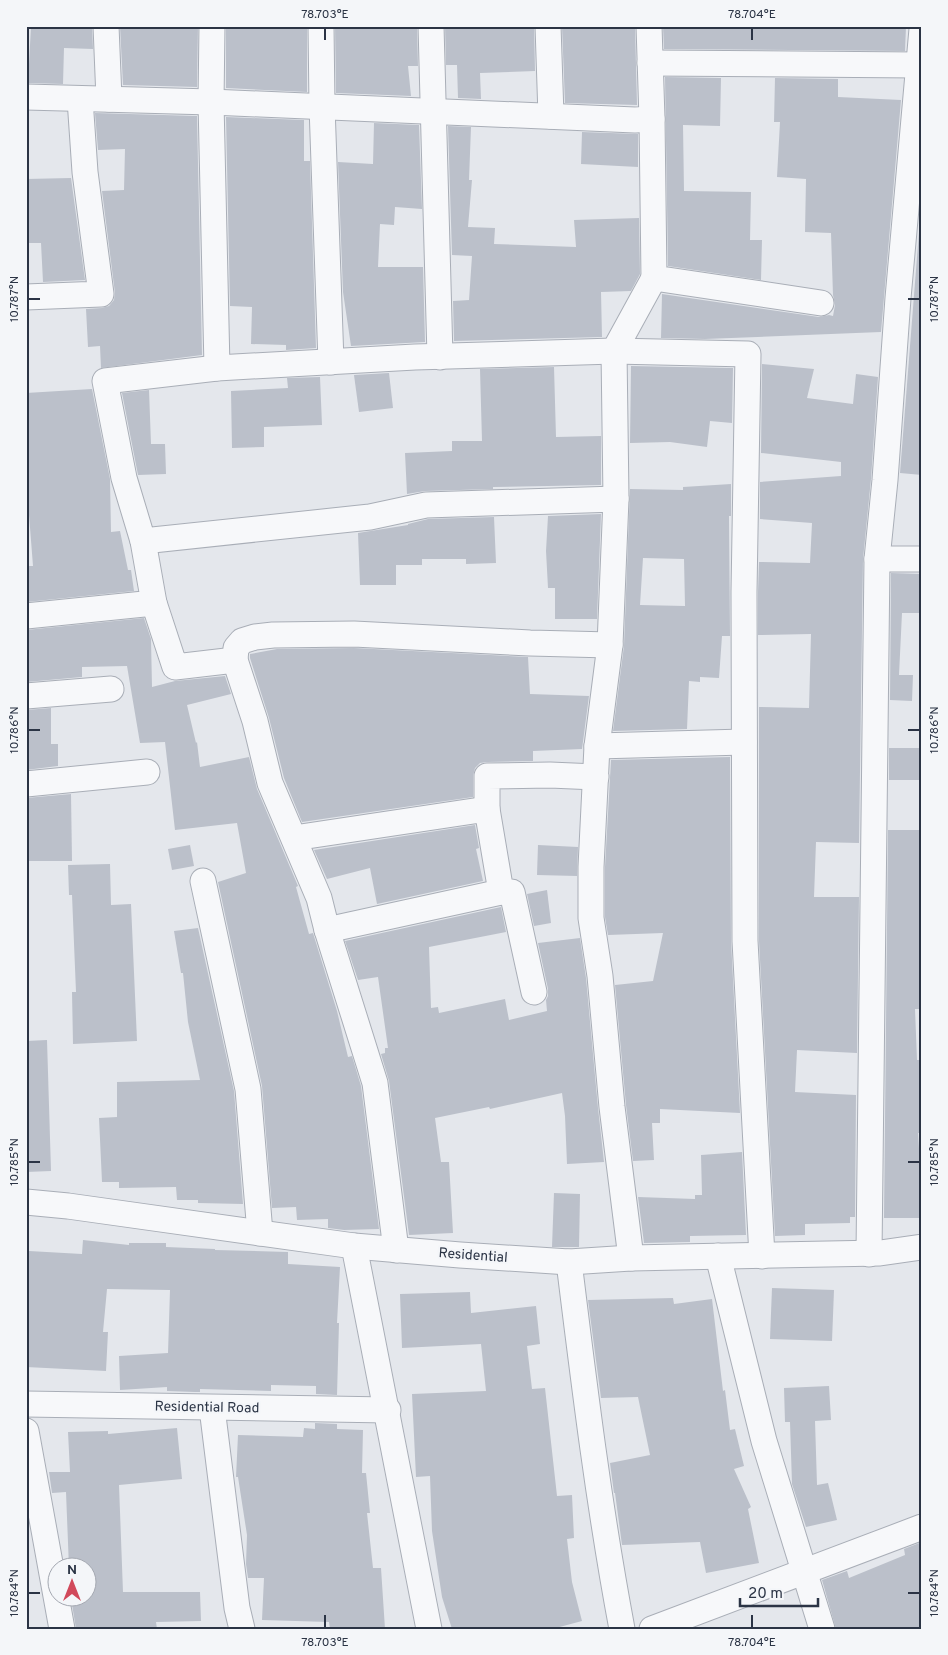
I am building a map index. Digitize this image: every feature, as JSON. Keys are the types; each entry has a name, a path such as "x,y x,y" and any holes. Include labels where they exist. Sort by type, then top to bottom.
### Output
{"street":[{"path":"106,26 109,99"},
{"path":"212,26 211,102 217,368"},
{"path":"321,26 331,362"},
{"path":"431,26 440,356"},
{"path":"548,26 550,116"},
{"path":"631,1258 612,1107 600,976 592,918 592,867 597,746 610,645 616,499 614,351 654,278 649,26"},
{"path":"869,1254 877,559 885,480 898,298 918,122 922,30"},
{"path":"650,63 919,66"},
{"path":"26,98 211,102 635,120 652,119"},
{"path":"26,297 101,294 84,172 80,99"},
{"path":"654,278 821,303"},
{"path":"235,660 175,667 154,603 143,541 124,478 105,381 217,368 440,356 614,351 748,354 744,592 745,941 762,1256"},
{"path":"143,541 370,517 426,505 616,499"},
{"path":"877,559 922,559"},
{"path":"26,616 154,603"},
{"path":"396,1250 375,1083 327,930 319,898 270,783 255,721 235,660 236,648 242,641 255,637 354,634 610,645"},
{"path":"26,696 111,688"},
{"path":"597,746 744,742"},
{"path":"26,784 147,772"},
{"path":"501,892 487,809 487,776 550,775 596,777"},
{"path":"294,838 487,809"},
{"path":"204,881 248,1089 260,1233"},
{"path":"327,930 501,892 512,892 534,992"},
{"name":"Residential","path":"26,1202 78,1207 354,1246 569,1262 631,1258 869,1254 922,1247"},
{"path":"354,1246 388,1410 429,1629"},
{"path":"718,1256 764,1441 822,1629"},
{"path":"569,1262 600,1499 622,1629"},
{"name":"Residential Road","path":"26,1404 388,1410"},
{"path":"212,1408 237,1608 242,1629"},
{"path":"26,1431 31,1485 62,1629"},
{"path":"652,1629 922,1527"}],"building":[{"path":"31,26 92,26 93,49 64,48 63,84 28,83"},
{"path":"120,26 198,26 197,87 123,85"},
{"path":"226,26 307,26 307,92 226,88"},
{"path":"335,26 417,26 418,66 408,66 411,96 336,93"},
{"path":"445,26 534,26 535,71 480,73 481,99 458,98 457,65 446,65"},
{"path":"562,26 635,26 637,105 565,103"},
{"path":"663,26 906,26 905,51 664,49"},
{"path":"665,77 721,78 720,126 683,125 684,191 751,192 750,240 762,240 761,280 668,266"},
{"path":"775,78 838,79 838,97 901,100 881,332 705,339 661,338 662,294 819,317 833,316 835,305 831,233 805,232 806,179 777,177 780,122 774,122"},
{"path":"95,113 197,116 202,355 101,368 100,346 88,347 86,309 109,306 114,300 115,293 102,191 124,190 125,149 98,150"},
{"path":"226,117 304,120 304,161 310,161 316,348 286,350 286,345 251,344 252,307 230,306"},
{"path":"374,123 419,125 422,209 395,207 394,225 380,224 378,267 423,267 425,342 351,346 343,292 338,162 373,164"},
{"path":"448,126 471,127 469,180 472,180 468,227 495,228 494,244 576,247 574,220 639,218 640,274 631,291 601,292 602,337 454,341 453,301 469,300 472,256 452,255"},
{"path":"582,132 638,134 638,167 581,164"},
{"path":"71,178 85,280 43,282 41,243 26,243 26,179"},
{"path":"922,194 922,475 900,473"},
{"path":"762,364 814,369 807,398 853,404 856,374 878,377 863,559 859,843 816,842 814,897 859,897 857,1053 797,1050 795,1092 856,1095 855,1217 850,1217 850,1223 805,1224 805,1235 775,1236 759,941 759,707 809,708 811,634 758,635 759,562 810,563 812,523 760,519 760,482 841,476 841,462 761,453"},
{"path":"631,366 733,368 732,423 710,421 707,447 670,442 630,443"},
{"path":"554,367 556,437 601,436 601,485 493,487 493,489 425,491 407,494 405,453 452,451 452,441 482,441 480,369"},
{"path":"389,373 393,408 359,412 354,375"},
{"path":"320,377 322,425 264,427 264,447 232,448 231,391 288,388 287,378"},
{"path":"92,389 110,479 111,532 120,531 128,570 131,570 134,591 26,602 26,566 33,566 29,515 26,515 26,393"},
{"path":"149,390 151,444 165,444 166,474 138,475 122,393"},
{"path":"731,484 731,516 729,516 730,636 722,636 719,678 700,677 700,682 689,681 687,729 613,731 624,646 630,489 683,490 683,487","holes":["643,558 684,559 685,606 640,605"]},
{"path":"601,514 597,619 555,619 555,588 548,588 546,551 548,516"},
{"path":"494,517 496,563 466,564 466,559 422,559 422,565 396,565 396,585 360,585 358,533 408,525 428,519"},
{"path":"891,573 922,574 922,613 902,613 899,675 913,675 912,701 890,700"},
{"path":"144,618 151,639 152,687 175,681 225,676 231,694 187,705 197,742 200,767 249,757 257,789 298,886 296,887 309,934 313,933 337,1011 348,1057 352,1056 361,1086 379,1229 344,1230 328,1228 328,1219 297,1220 296,1207 272,1208 262,1086 218,882 246,873 237,823 175,830 165,742 140,743 127,666 82,667 82,677 26,682 26,630"},
{"path":"354,648 528,657 530,694 589,696 582,749 533,751 533,761 480,763 475,768 473,776 473,797 302,822 284,778 250,654 277,649"},
{"path":"51,708 51,744 58,744 58,766 26,770 26,710"},
{"path":"889,748 921,748 921,780 889,780"},
{"path":"730,757 731,941 740,1113 660,1109 660,1123 652,1123 654,1160 633,1161 615,985 653,981 663,933 608,935 605,917 605,867 611,760"},
{"path":"71,794 72,861 26,861 26,798"},
{"path":"475,825 479,848 476,849 483,881 377,904 370,868 327,879 314,850"},
{"path":"888,830 922,830 922,1009 915,1009 917,1060 922,1060 922,1133 918,1133 920,1163 919,1218 884,1218"},
{"path":"190,845 194,866 172,870 168,849"},
{"path":"538,845 578,847 577,876 537,875"},
{"path":"110,864 111,905 131,904 137,1041 73,1044 72,992 76,992 72,895 69,895 68,865"},
{"path":"547,890 551,923 534,926 527,894"},
{"path":"501,907 506,932 429,947 431,1008 438,1007 439,1013 505,999 509,1020 547,1011 548,989 538,943 580,938 586,978 604,1162 567,1164 562,1093 490,1109 489,1107 435,1118 441,1162 449,1162 453,1233 409,1235 389,1081 381,1054 385,1053 385,1048 388,1048 378,977 358,980 345,941"},
{"path":"198,928 234,1091 243,1204 198,1203 198,1200 177,1200 176,1187 119,1188 119,1182 102,1182 99,1118 117,1117 117,1082 200,1080 188,1022 183,973 181,973 174,931"},
{"path":"47,1040 51,1171 26,1172 26,1041"},
{"path":"742,1152 746,1235 690,1236 690,1242 644,1243 638,1197 695,1199 695,1195 702,1195 701,1155"},
{"path":"554,1193 580,1194 579,1247 552,1247"},
{"path":"83,1240 129,1245 129,1243 166,1243 166,1247 288,1252 288,1264 340,1267 337,1323 339,1323 337,1395 316,1394 316,1386 271,1385 271,1391 200,1389 200,1392 167,1391 167,1387 120,1390 119,1356 168,1353 170,1290 107,1289 103,1332 108,1332 106,1371 26,1367 29,1251 82,1254"},
{"path":"772,1288 834,1290 832,1341 770,1339"},
{"path":"470,1292 471,1313 536,1306 540,1344 527,1346 532,1389 545,1388 557,1496 572,1495 574,1538 567,1539 572,1582 582,1621 552,1629 452,1629 442,1597 432,1531 430,1476 416,1477 412,1394 486,1391 481,1344 402,1348 400,1294"},
{"path":"673,1298 674,1304 712,1299 723,1391 725,1390 730,1430 735,1429 744,1466 734,1469 751,1507 748,1509 759,1563 706,1573 700,1542 622,1545 610,1463 650,1455 638,1397 601,1398 588,1300"},
{"path":"829,1386 831,1420 815,1421 817,1485 828,1483 837,1520 806,1527 792,1484 790,1422 785,1422 784,1388"},
{"path":"315,1423 337,1424 337,1429 363,1430 362,1473 366,1473 370,1513 367,1513 373,1568 381,1568 385,1629 330,1629 329,1622 262,1620 264,1578 248,1578 246,1564 247,1535 238,1477 236,1477 238,1435 303,1437 304,1428 315,1429"},
{"path":"177,1428 182,1479 119,1485 123,1592 200,1592 201,1621 156,1622 157,1629 76,1629 73,1608 98,1608 98,1558 69,1558 66,1492 52,1493 49,1472 70,1472 68,1432 108,1431 108,1434"},
{"path":"922,1542 922,1629 836,1629 822,1580 847,1571 849,1578 905,1555 904,1549"}]}
